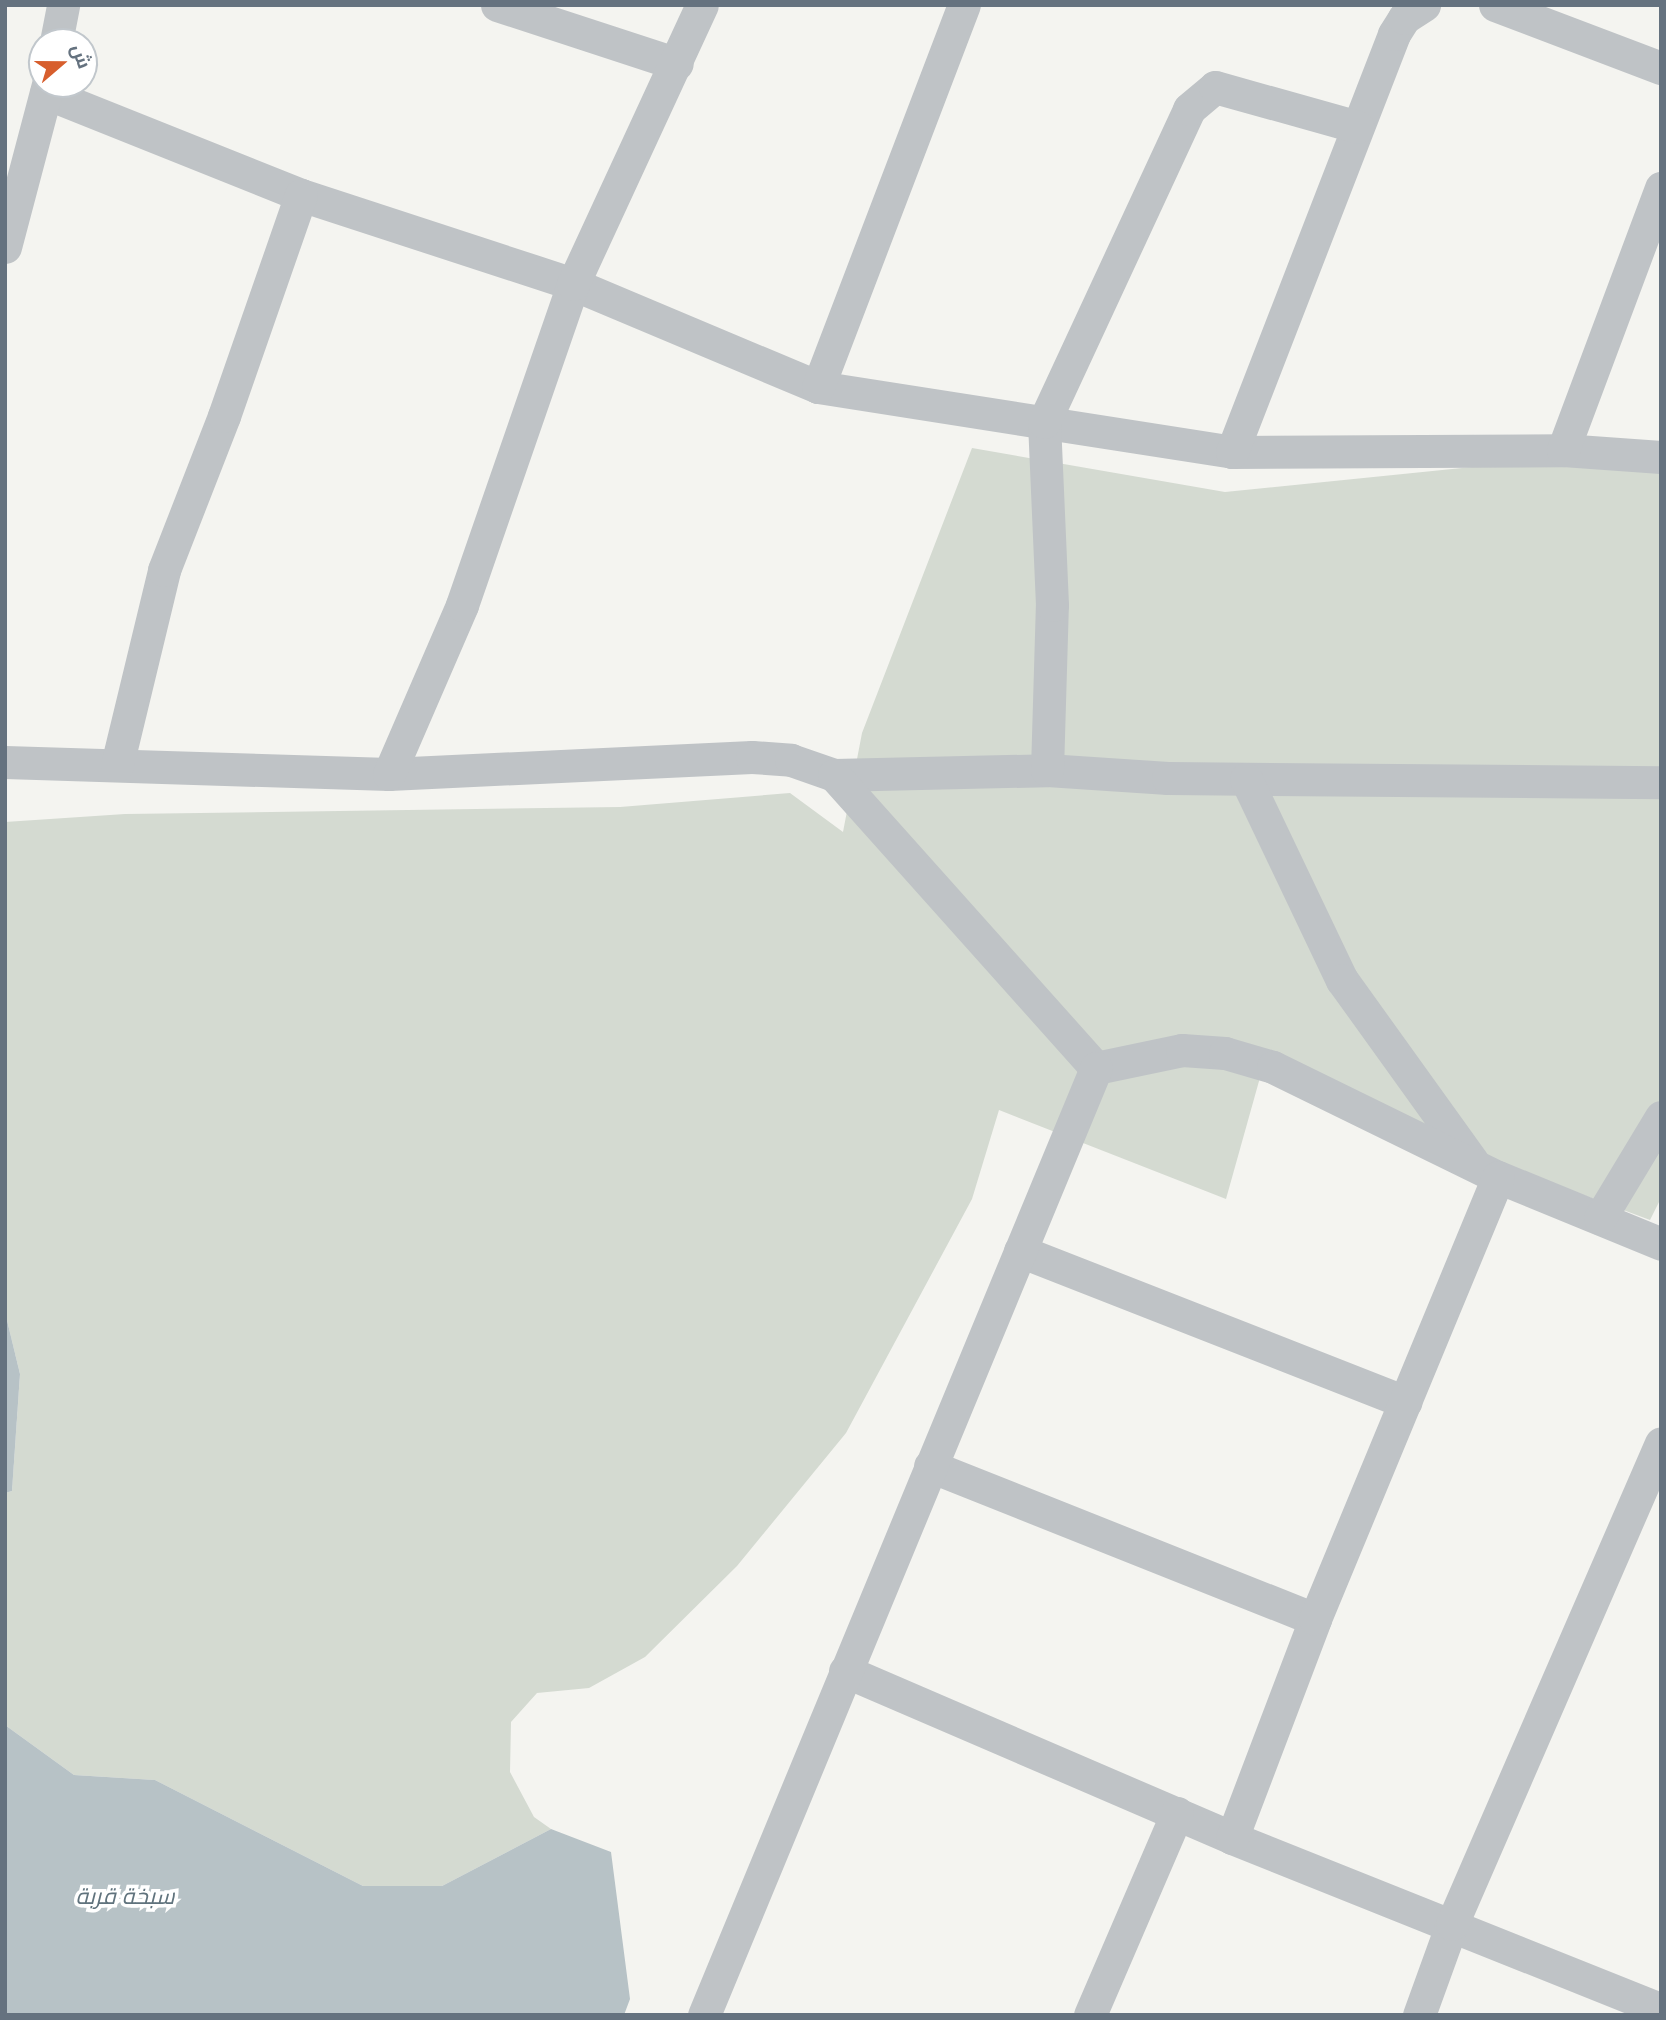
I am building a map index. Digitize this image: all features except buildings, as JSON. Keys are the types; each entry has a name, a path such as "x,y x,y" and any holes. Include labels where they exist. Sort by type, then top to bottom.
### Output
{"street":[{"path":"59,28 63,5"},
{"path":"497,5 535,12 677,64"},
{"path":"389,774 462,605 573,284 702,5"},
{"path":"818,387 964,5"},
{"path":"1232,452 1394,34 1404,18 1424,5"},
{"path":"1495,5 1661,68"},
{"path":"1047,770 1052,605 1044,422 1189,109 1203,93 1215,87 1358,127"},
{"path":"5,247 44,98"},
{"path":"71,98 301,195 573,284 818,387 1232,452 1563,450 1661,457"},
{"path":"1563,450 1661,188"},
{"path":"117,765 164,570 224,416 301,195"},
{"path":"5,762 389,774 752,757 791,760 834,775 1047,770 1246,779 1661,782"},
{"path":"834,775 1096,1068"},
{"path":"1246,779 1342,980 1487,1171"},
{"path":"1096,1068 1182,1050 1225,1053 1273,1067 1487,1171 1661,1244"},
{"path":"704,2015 1096,1068"},
{"path":"1600,1218 1661,1117"},
{"path":"1232,1838 1315,1619 1405,1402 1487,1171"},
{"path":"1020,1251 1405,1402"},
{"path":"1419,2015 1452,1924 1661,1443"},
{"path":"930,1466 1315,1619"},
{"path":"845,1671 1232,1838 1661,2010"},
{"path":"1090,2015 1177,1813"}],"shaded area":[{"path":"972,448 1225,492 1542,460 1661,471 1661,1198 1650,1220 1261,1074 1226,1199 999,1110 972,1199 846,1433 737,1566 645,1657 589,1688 537,1693 511,1722 510,1772 534,1817 551,1829 442,1886 363,1886 155,1780 74,1775 5,1725 5,1493 12,1491 20,1374 5,1312 5,822 125,814 620,807 790,793 843,832 862,733"}],"water":[{"path":"5,1312 20,1374 12,1491 5,1493"},
{"name":"سبخة قربة","path":"5,1725 74,1775 155,1780 363,1886 442,1886 551,1829 611,1852 630,1999 624,2015 5,2015"}]}
